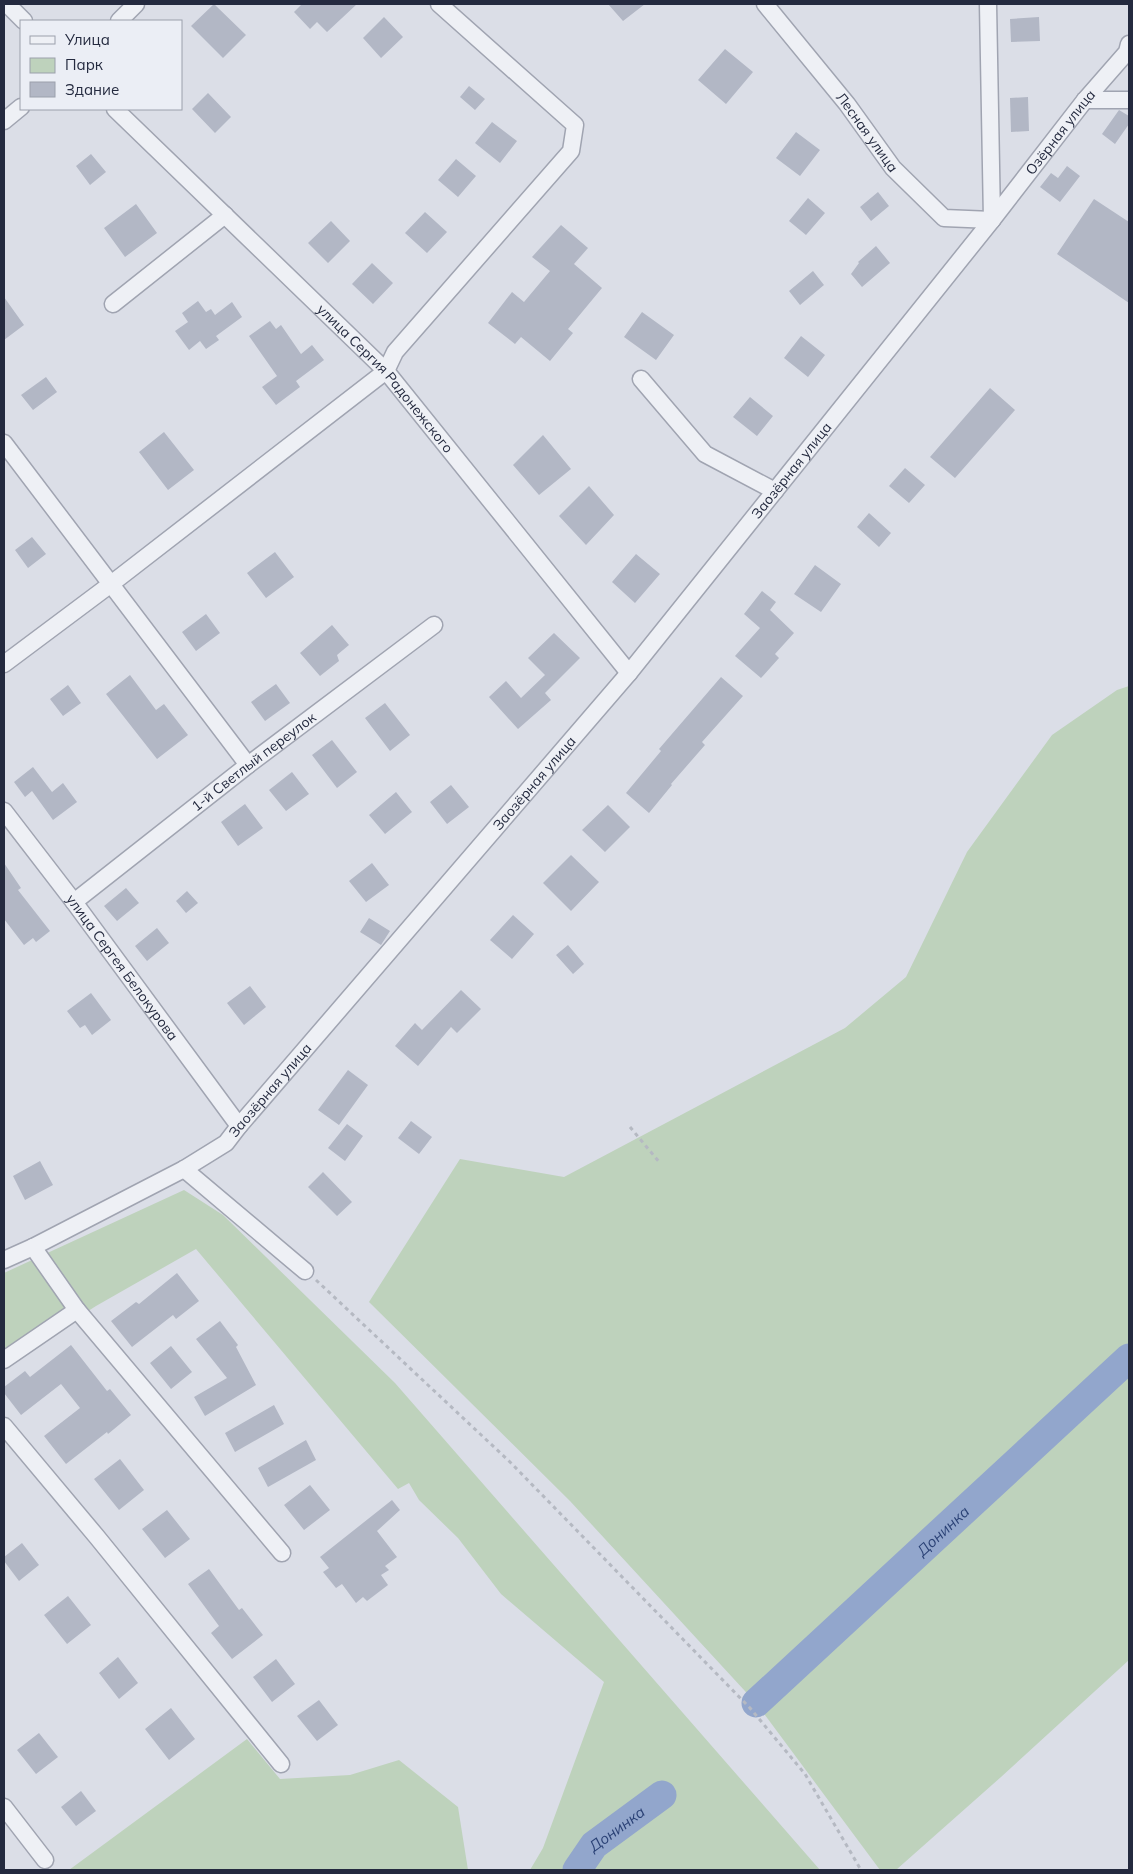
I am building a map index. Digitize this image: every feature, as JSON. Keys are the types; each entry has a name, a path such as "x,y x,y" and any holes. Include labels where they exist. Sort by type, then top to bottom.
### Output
{"street":[{"path":"6,4 23,20"},
{"path":"120,20 136,4"},
{"path":"4,664 111,584 386,371 395,352 571,152 575,125 439,4"},
{"name":"Лесная улица","path":"765,4 847,104 893,168 944,218 992,220"},
{"path":"988,4 992,220"},
{"name":"Озёрная улица","path":"992,220 1085,100 1127,52 1129,44"},
{"path":"1085,100 1129,100"},
{"path":"4,120 20,108"},
{"name":"улица Сергия Радонежского","path":"116,110 386,371 629,674"},
{"path":"113,304 225,215"},
{"name":"Заозёрная улица","path":"4,1260 184,1169 226,1143 629,674 992,220"},
{"path":"641,379 705,454 775,491"},
{"path":"4,443 248,765"},
{"name":"1-й Светлый переулок","path":"74,902 248,765 434,625"},
{"name":"улица Сергея Белокурова","path":"4,811 74,902 239,1126"},
{"path":"184,1169 305,1270"},
{"path":"32,1247 77,1310 282,1554"},
{"path":"4,1360 77,1310"},
{"path":"4,1426 98,1537 281,1764"},
{"path":"4,1807 45,1860"}],"path":[{"path":"630,1127 660,1163"},
{"path":"305,1270 510,1462 750,1708 805,1774 861,1870"}],"green space":[{"path":"1129,686 1129,1660 896,1870 880,1870 756,1703 570,1501 369,1302 460,1159 564,1177 845,1028 906,977 967,852 1052,735 1117,690"},
{"path":"184,1190 223,1215 395,1383 820,1870 530,1870 543,1848 604,1682 501,1594 458,1538 419,1500 409,1483 398,1489 196,1249 96,1306 4,1365 4,1273"},
{"path":"247,1739 280,1779 350,1775 399,1760 458,1807 468,1870 69,1870"}],"building":[{"path":"214,4 246,35 223,58 191,26"},
{"path":"302,4 357,4 327,32 317,22 310,29 294,12"},
{"path":"608,4 645,4 623,21"},
{"path":"384,17 403,37 381,58 363,38"},
{"path":"1039,17 1040,41 1011,42 1010,19"},
{"path":"725,49 753,72 726,104 698,80"},
{"path":"469,86 485,99 475,110 460,97"},
{"path":"208,93 231,117 215,133 192,109"},
{"path":"1028,97 1029,131 1011,132 1010,98"},
{"path":"1119,110 1129,116 1129,124 1115,144 1102,134"},
{"path":"492,122 517,141 500,163 475,143"},
{"path":"796,132 820,150 800,176 776,158"},
{"path":"91,154 106,172 90,185 76,166"},
{"path":"456,159 476,176 458,197 438,180"},
{"path":"1067,166 1080,176 1060,202 1040,187 1051,173 1058,178"},
{"path":"878,192 889,206 871,221 860,207"},
{"path":"808,198 825,213 806,235 789,221"},
{"path":"1094,199 1129,222 1129,303 1057,254"},
{"path":"136,204 157,233 125,257 104,228"},
{"path":"425,212 447,232 427,253 405,233"},
{"path":"331,221 350,241 328,263 308,243"},
{"path":"561,225 588,248 574,264 602,288 568,329 573,333 550,361 521,337 515,344 488,323 512,292 524,302 550,271 532,257"},
{"path":"876,246 890,263 862,287 851,274 858,262"},
{"path":"372,263 393,283 373,304 352,284"},
{"path":"813,271 824,285 800,305 789,291"},
{"path":"4,297 24,325 4,340"},
{"path":"198,301 206,312 211,309 215,315 232,302 242,317 216,336 219,340 206,349 200,341 189,350 175,331 188,322 182,313"},
{"path":"642,312 674,335 656,360 624,337"},
{"path":"270,321 276,329 281,325 301,354 312,345 324,360 296,381 300,387 276,405 262,387 277,376 249,336"},
{"path":"801,336 825,355 808,377 784,358"},
{"path":"46,377 57,392 33,410 21,395"},
{"path":"990,388 1015,410 955,478 930,457"},
{"path":"750,397 773,416 757,436 733,417"},
{"path":"164,432 194,470 168,490 139,452"},
{"path":"543,435 571,469 539,495 513,465"},
{"path":"905,468 925,485 909,503 889,486"},
{"path":"589,486 614,515 586,545 559,516"},
{"path":"869,513 891,533 879,547 857,527"},
{"path":"32,537 46,554 28,568 15,550"},
{"path":"275,552 294,577 266,598 247,573"},
{"path":"636,554 660,574 635,603 612,582"},
{"path":"815,565 841,584 821,612 794,594"},
{"path":"762,591 776,602 770,610 794,633 775,654 779,658 761,678 735,656 760,628 744,614"},
{"path":"206,614 220,633 196,651 182,632"},
{"path":"332,625 349,645 337,655 339,661 320,676 300,653"},
{"path":"554,633 580,658 545,693 551,700 518,729 489,697 506,681 521,698 545,675 528,658"},
{"path":"130,675 156,710 164,704 188,735 157,759 106,694"},
{"path":"721,677 743,696 702,742 705,745 649,813 626,793 661,751 659,749"},
{"path":"276,684 290,703 265,721 251,702"},
{"path":"68,685 81,703 63,716 50,699"},
{"path":"385,703 410,735 390,751 365,718"},
{"path":"332,740 357,772 337,788 312,755"},
{"path":"33,767 52,792 63,783 77,802 53,820 32,791 25,797 14,782"},
{"path":"292,772 309,794 286,811 269,790"},
{"path":"451,785 469,807 447,824 430,802"},
{"path":"396,792 412,812 385,834 369,815"},
{"path":"245,804 263,828 238,846 221,822"},
{"path":"608,805 630,827 605,852 582,830"},
{"path":"571,855 599,882 571,911 543,883"},
{"path":"4,863 21,888 18,890 50,931 36,942 33,938 24,945 4,919"},
{"path":"372,863 389,885 366,902 349,881"},
{"path":"126,888 139,903 117,921 104,906"},
{"path":"187,891 198,903 186,913 176,901"},
{"path":"513,915 534,934 512,959 490,940"},
{"path":"369,918 390,931 381,945 360,932"},
{"path":"157,928 169,943 147,961 135,946"},
{"path":"568,945 584,964 573,974 556,955"},
{"path":"250,986 266,1007 244,1025 227,1003"},
{"path":"461,990 481,1009 457,1033 451,1027 418,1066 395,1046 415,1023 422,1030"},
{"path":"91,993 111,1020 92,1035 85,1025 80,1028 67,1011"},
{"path":"348,1070 368,1085 339,1125 318,1110"},
{"path":"411,1121 432,1137 419,1154 398,1138"},
{"path":"347,1124 363,1136 345,1161 328,1148"},
{"path":"40,1161 53,1185 25,1200 13,1176"},
{"path":"323,1172 352,1202 337,1216 308,1187"},
{"path":"177,1273 199,1301 176,1319 173,1315 132,1347 111,1321 136,1302 139,1304"},
{"path":"220,1321 238,1345 236,1347 256,1385 205,1416 194,1397 227,1378 196,1339"},
{"path":"71,1345 107,1391 110,1389 131,1415 66,1464 44,1436 80,1408 61,1384 21,1415 4,1393 4,1387 25,1371 30,1377"},
{"path":"171,1346 192,1372 171,1389 150,1363"},
{"path":"274,1405 284,1424 235,1452 225,1433"},
{"path":"306,1440 316,1460 268,1487 258,1468"},
{"path":"120,1459 144,1490 119,1510 94,1479"},
{"path":"310,1485 330,1510 304,1530 284,1505"},
{"path":"392,1500 400,1510 377,1531 397,1557 385,1566 389,1570 381,1575 388,1585 367,1601 363,1597 356,1603 342,1584 336,1588 323,1572 329,1568 320,1557"},
{"path":"167,1510 190,1539 165,1558 142,1529"},
{"path":"22,1543 39,1565 19,1581 4,1561 4,1557"},
{"path":"209,1569 239,1610 242,1608 263,1635 232,1659 211,1633 219,1626 188,1584"},
{"path":"68,1596 91,1625 67,1644 44,1615"},
{"path":"118,1657 138,1683 119,1699 99,1673"},
{"path":"276,1659 295,1684 272,1702 253,1677"},
{"path":"319,1700 338,1725 317,1741 297,1716"},
{"path":"171,1708 195,1739 169,1760 145,1729"},
{"path":"39,1733 58,1757 36,1774 17,1750"},
{"path":"81,1791 96,1811 76,1826 61,1807"}],"waterway":[{"name":"Донинка","path":"756,1703 1129,1358"},
{"name":"Донинка","path":"577,1870 594,1845 662,1795"}]}
